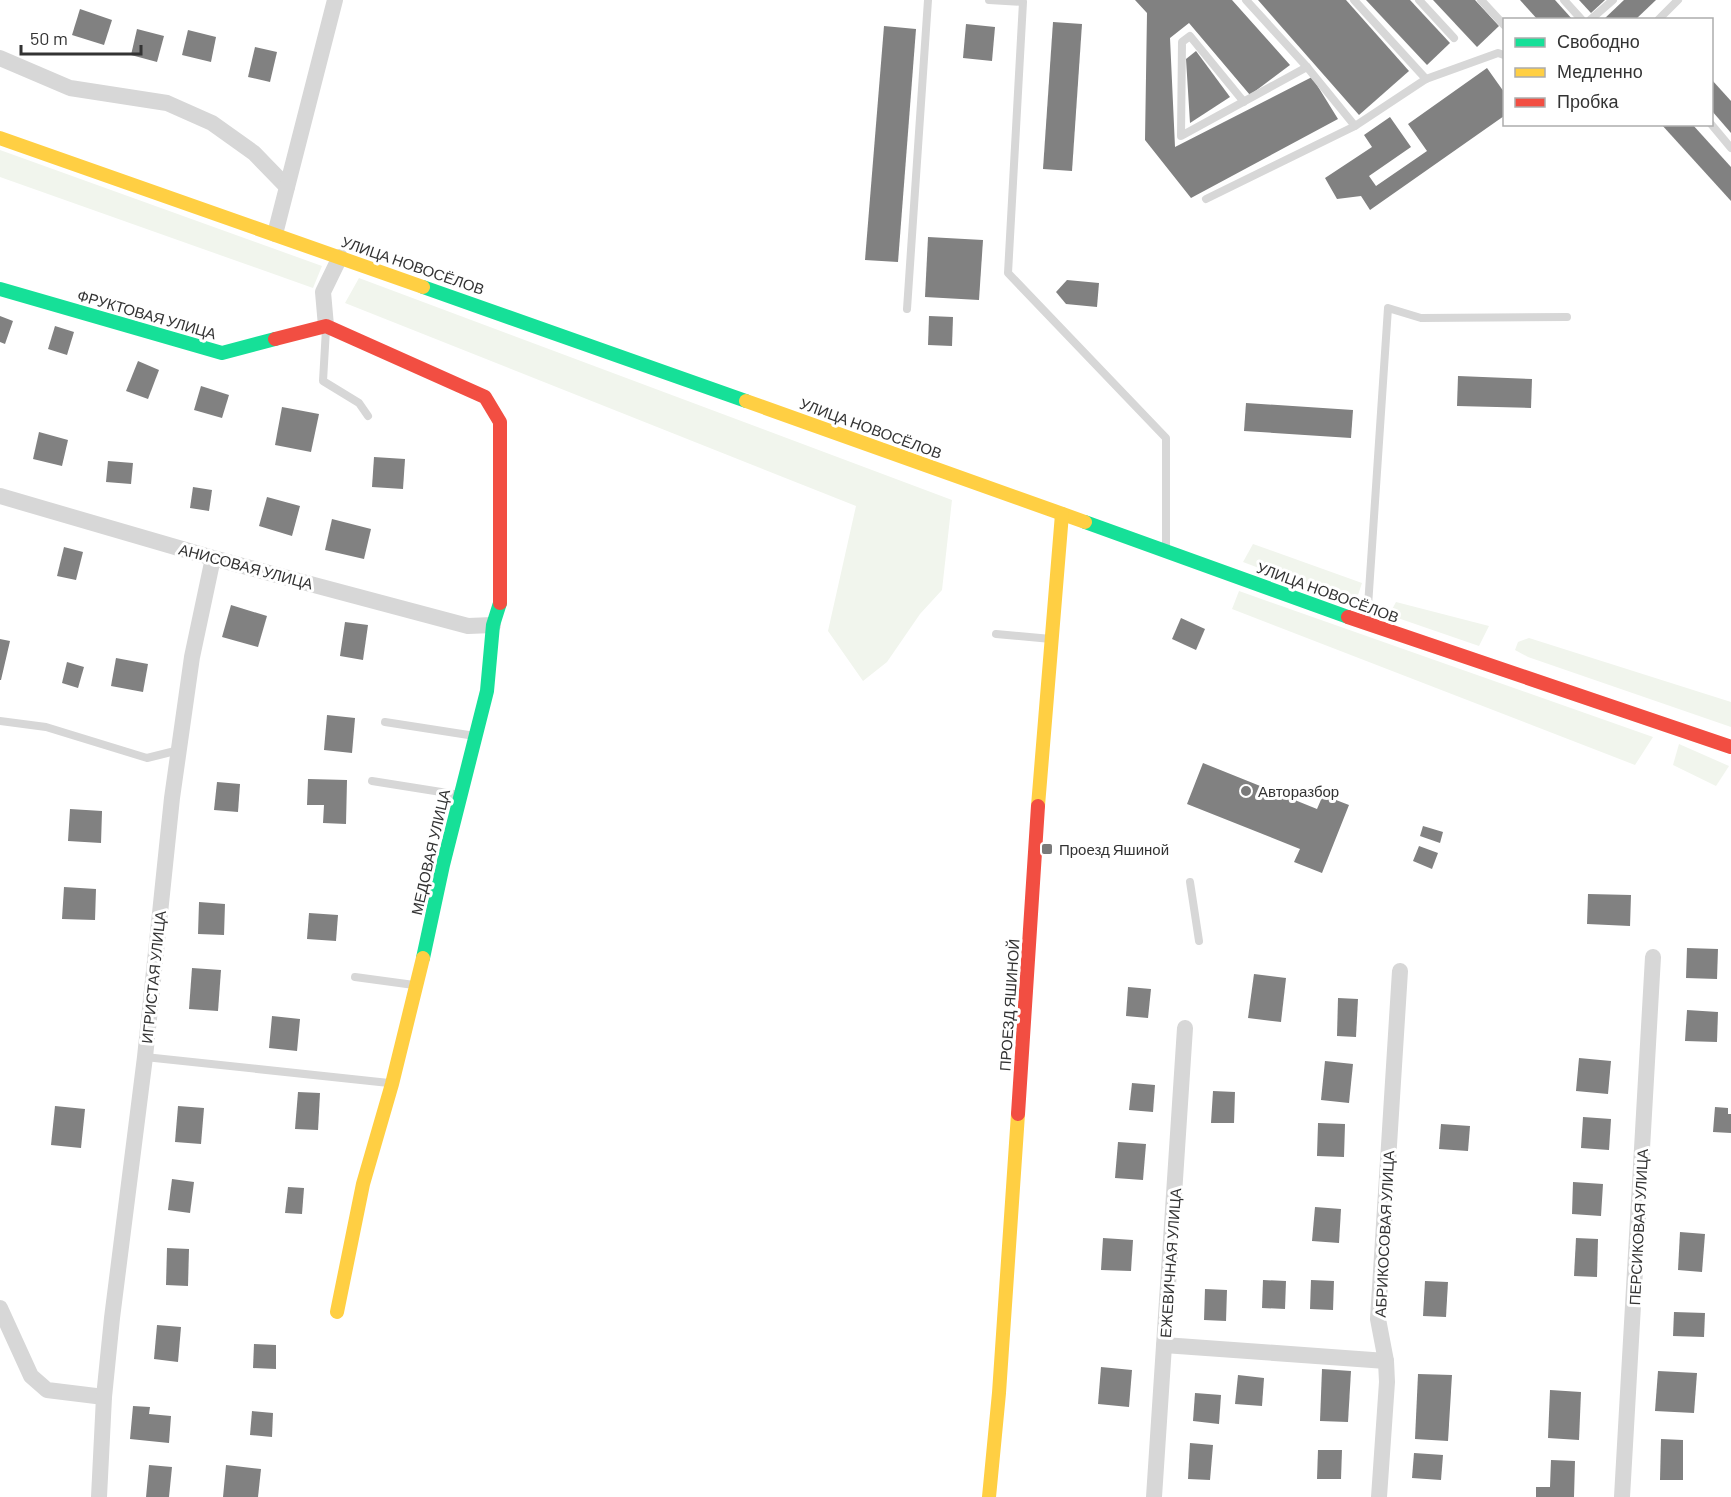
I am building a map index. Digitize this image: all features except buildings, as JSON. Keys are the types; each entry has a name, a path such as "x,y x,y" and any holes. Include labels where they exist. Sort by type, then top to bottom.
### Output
{"street":[{"path":"275,234 335,0"},
{"path":"0,58 70,88 167,103 212,123 254,153 287,187"},
{"name":"УЛИЦА НОВОСЁЛОВ","path":"0,138 785,414 1367,624 1731,747"},
{"path":"326,326 322,292 340,257"},
{"name":"ФРУКТОВАЯ УЛИЦА","path":"0,289 222,353 326,326"},
{"name":"МЕДОВАЯ УЛИЦА","path":"326,326 485,397 500,422 501,600 494,625 487,691 443,865 417,986 363,1184 337,1312"},
{"name":"АНИСОВАЯ УЛИЦА","path":"0,496 213,558 468,626 494,625"},
{"name":"ПРОЕЗД ЯШИНОЙ","path":"988,1497 999,1393 1039,791 1062,514"},
{"name":"ИГРИСТАЯ УЛИЦА","path":"99,1497 104,1397 112,1318 145,1057 172,798 192,657 213,558"},
{"name":"ПЕРСИКОВАЯ УЛИЦА","path":"1622,1497 1653,957"},
{"name":"АБРИКОСОВАЯ УЛИЦА","path":"1379,1497 1387,1382 1386,1361 1377,1319 1400,971"},
{"name":"ЕЖЕВИЧНАЯ УЛИЦА","path":"1154,1497 1185,1028"},
{"path":"0,1308 31,1376 47,1390 104,1397"},
{"path":"1164,1345 1386,1361"}],"lane":[{"path":"907,309 928,0"},
{"path":"989,0 1023,2 1008,273 1166,438 1166,550"},
{"path":"1246,0 1307,67 1355,126"},
{"path":"1354,0 1426,79"},
{"path":"1419,0 1454,38"},
{"path":"1481,0 1503,25"},
{"path":"1564,0 1580,18"},
{"path":"1592,18 1613,0"},
{"path":"1660,18 1678,0"},
{"path":"1244,102 1190,36 1182,42 1181,136 1244,102 1307,67"},
{"path":"1206,199 1355,126 1426,79 1498,53 1503,55"},
{"path":"1712,126 1731,148"},
{"path":"1367,624 1388,308 1421,318 1567,317"},
{"path":"326,326 323,381 359,403 368,416"},
{"path":"996,634 1052,639"},
{"path":"0,721 46,727 147,758 179,750"},
{"path":"385,722 476,736"},
{"path":"372,781 461,795"},
{"path":"1190,882 1199,940"},
{"path":"355,977 417,986"},
{"path":"145,1057 392,1084"}],"shaded area":[{"path":"0,150 322,266 313,288 0,177"},
{"path":"359,278 952,500 942,590 920,614 887,662 863,681 828,631 856,506 345,303"},
{"path":"1253,544 1362,583 1355,604 1243,562"},
{"path":"1239,591 1653,737 1635,765 1232,609"},
{"path":"1396,602 1489,626 1479,646 1389,615"},
{"path":"1529,638 1731,702 1731,727 1528,657 1515,650 1518,642"},
{"path":"1679,744 1729,766 1716,786 1673,765"}],"traffic: fast":[{"path":"423,287 746,401"},
{"path":"0,289 222,353 275,339"},
{"path":"1085,522 1348,617"},
{"path":"423,958 443,865 487,691 493,625 500,603"}],"traffic: slow":[{"path":"0,138 423,287"},
{"path":"746,401 1085,522"},
{"path":"1038,806 1062,514"},
{"path":"337,1312 363,1184 392,1084 423,958"},
{"path":"989,1497 999,1393 1018,1114"}],"traffic: jam":[{"path":"275,339 326,326 485,397 500,422 500,603"},
{"path":"1348,617 1731,747"},
{"path":"1018,1114 1038,806"}],"place":[{"name":"Авторазбор","path":"1246,791"},
{"name":"Проезд Яшиной","path":"1047,849"}]}
